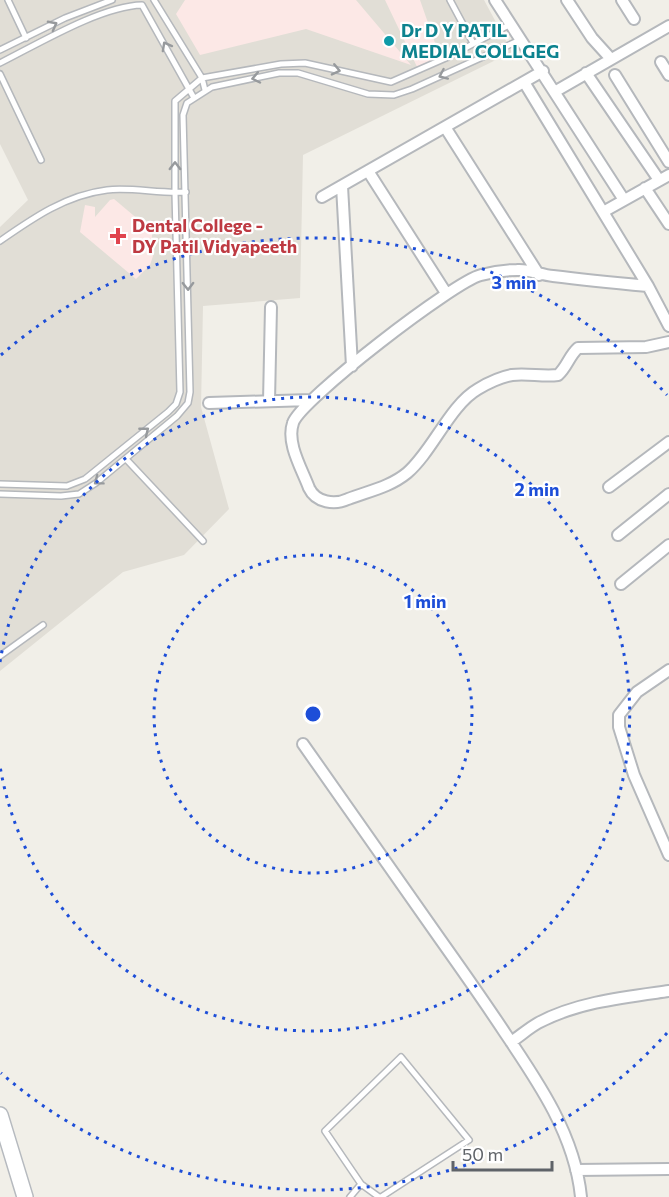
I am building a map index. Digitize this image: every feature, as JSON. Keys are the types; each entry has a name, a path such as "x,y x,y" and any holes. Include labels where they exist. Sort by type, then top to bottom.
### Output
{"street":[{"path":"495,0 543,71 624,200"},
{"path":"567,0 592,38 611,59"},
{"path":"622,0 634,19"},
{"path":"555,91 669,26"},
{"path":"661,62 669,75"},
{"path":"322,197 543,71"},
{"path":"586,73 664,177 603,212"},
{"path":"615,75 669,162"},
{"path":"524,82 648,286 669,326"},
{"path":"445,127 539,275"},
{"path":"368,171 446,293"},
{"path":"342,186 352,366"},
{"path":"645,188 669,224"},
{"path":"648,286 539,275 519,269 479,275 446,293 310,400 293,420 290,436 311,492 319,499 339,503 393,483 409,471 447,422 476,390 513,375 558,375 563,371 570,355 578,348 646,346 669,342"},
{"path":"269,401 271,307"},
{"path":"209,403 310,400"},
{"path":"609,487 669,442"},
{"path":"618,535 669,494"},
{"path":"621,584 669,545"},
{"path":"669,670 637,692 619,716 619,727 634,775 669,855"},
{"path":"303,744 538,1083 561,1126 579,1179 581,1197"},
{"path":"511,1042 538,1023 560,1014 614,1000 669,991"},
{"path":"0,1115 25,1197"},
{"path":"576,1170 668,1169"}],"lane":[{"path":"8,0 26,38"},
{"path":"0,50 65,18 112,0"},
{"path":"154,0 202,78 205,90"},
{"path":"450,0 472,43"},
{"path":"0,63 70,28 110,12 142,5 194,98"},
{"path":"0,484 68,486 85,479 176,404 180,392 175,193 176,101 190,88 202,78 281,64 305,63 391,82 419,71 512,23"},
{"path":"0,494 61,496 79,494 126,459 177,416 188,403 190,392 183,115 187,103 212,87 279,73 298,73 368,94 394,95 520,40"},
{"path":"0,74 41,160"},
{"path":"0,242 34,217 61,202 108,190 186,192"},
{"path":"126,459 203,541"},
{"path":"0,656 43,625"},
{"path":"401,1057 469,1140 380,1197 361,1184 325,1131 401,1057"},
{"path":"350,1197 361,1184"}],"shaded area":[{"path":"0,0 484,0 512,52 303,155 300,298 203,306 201,407 229,509 184,555 123,572 0,671 0,227 28,200 0,144"},
{"path":"185,0 356,0 411,65 306,29 200,55 176,14"},
{"path":"385,0 420,0 441,60 419,71"},
{"name":"Dental College - DY Patil Vidyapeeth","path":"114,199 152,231 152,240 148,249 154,253 150,265 136,279 80,232 85,205 95,207 95,217 110,200"}],"place":[{"name":"Dr D Y PATIL MEDIAL COLLGEG","path":"389,41"},
{"name":"Dental College - DY Patil Vidyapeeth","path":"118,236"}]}
